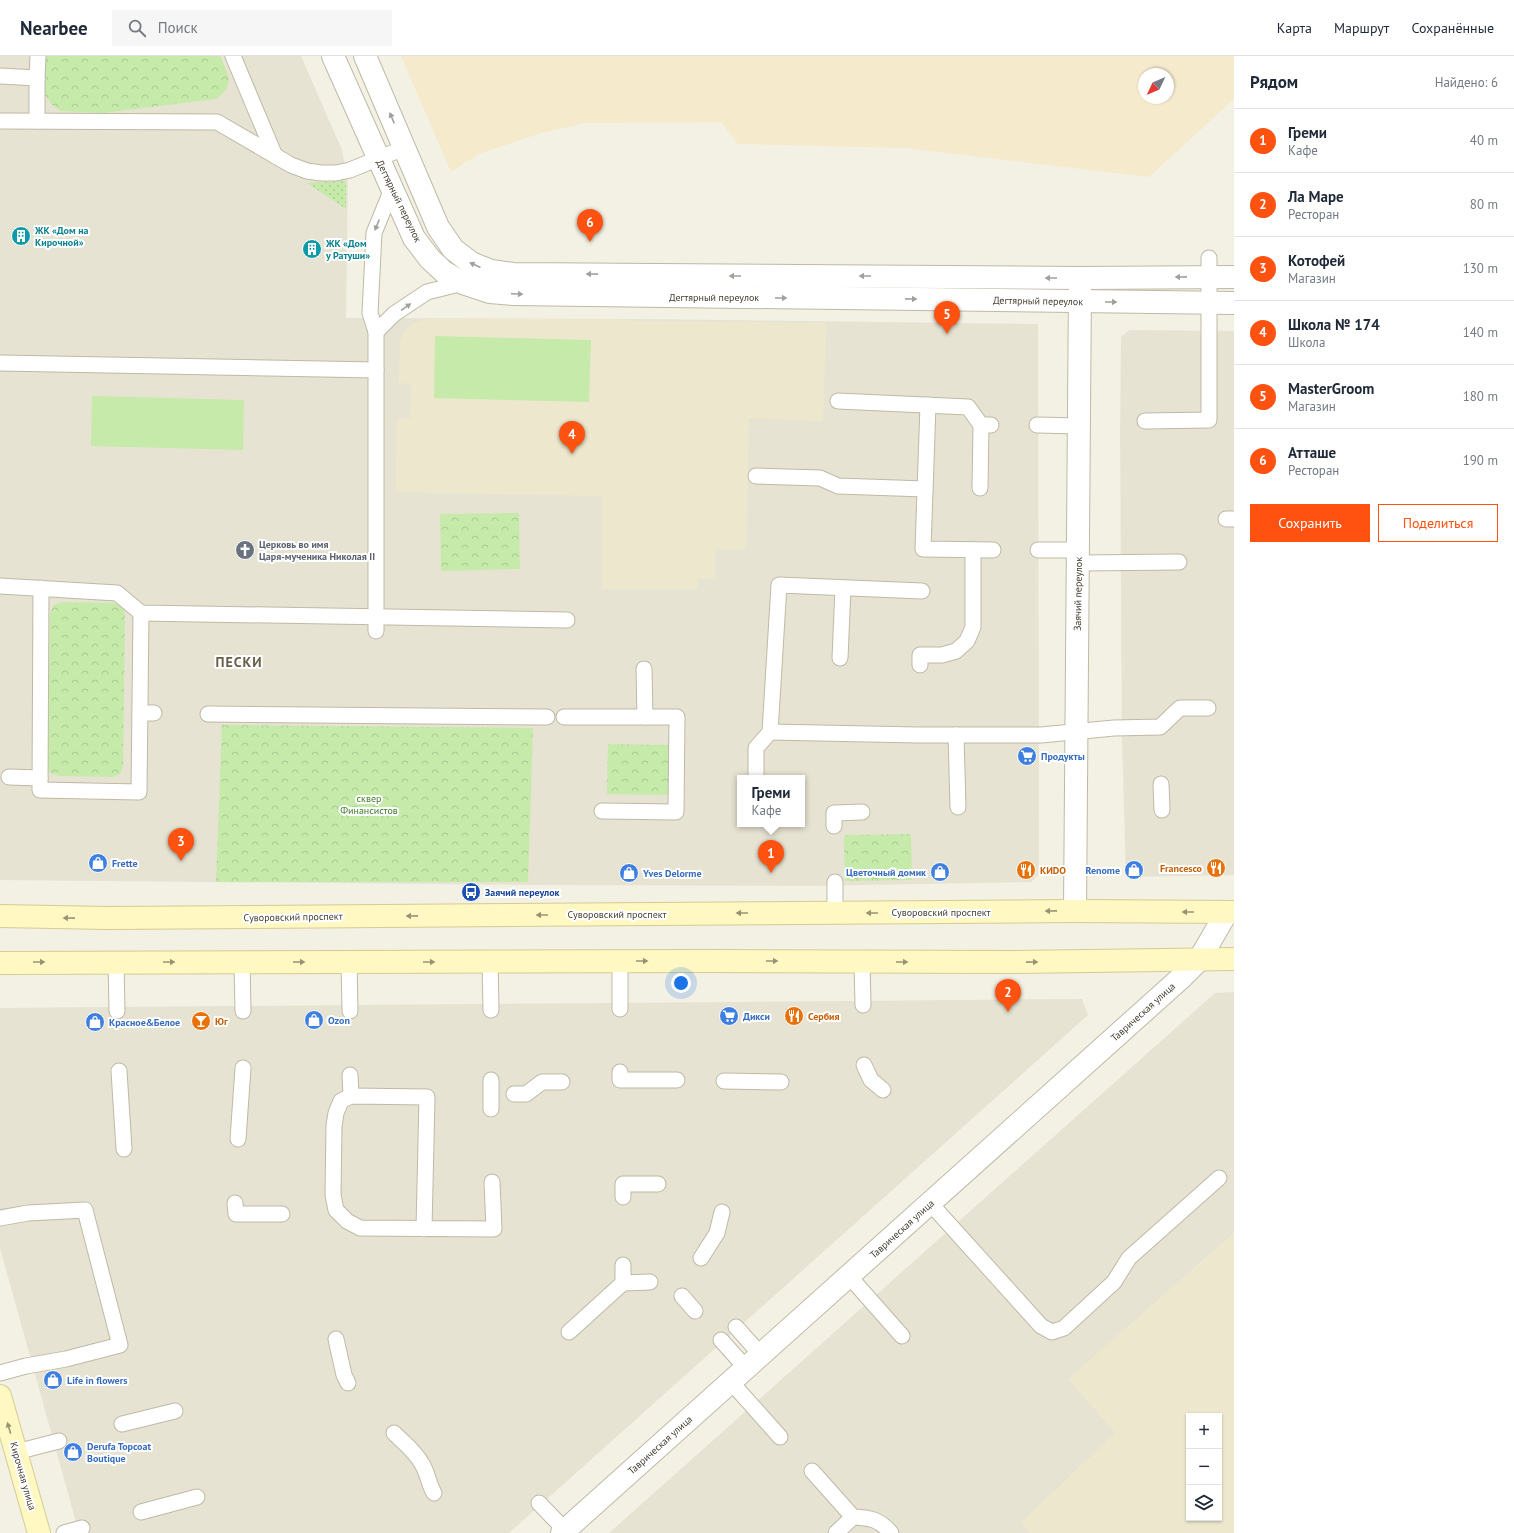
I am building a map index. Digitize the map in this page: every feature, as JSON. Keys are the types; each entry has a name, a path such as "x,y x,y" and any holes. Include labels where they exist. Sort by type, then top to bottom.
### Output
{"main road":[{"name":"Суворовский проспект","path":"0,916 108,918 1075,911 1231,912"},
{"path":"0,962 1010,962 1234,960"},
{"name":"Кирочная улица","path":"0,1396 39,1533"}],"street":[{"name":"Дегтярный переулок","path":"333,56 414,238 430,259 444,272 463,283 490,292 513,294 620,296 1234,302"},
{"path":"365,56 438,227 454,249 471,263 491,271 513,274 1080,278 1209,267 1234,277"},
{"name":"Заячий переулок","path":"1075,911 1080,278"},
{"name":"Таврическая улица","path":"563,1532 1176,983 1199,960 1231,912"}],"lane":[{"path":"37,122 38,56"},
{"path":"233,56 275,156"},
{"path":"0,76 38,78"},
{"path":"0,121 217,122 291,165 307,171 321,173 336,173 350,170 404,148"},
{"path":"375,624 376,332 370,313 374,233 392,189"},
{"path":"1145,421 1210,420 1209,267"},
{"path":"620,275 620,296"},
{"path":"817,276 817,298"},
{"path":"376,332 394,314 427,292 463,283"},
{"path":"0,363 376,370"},
{"path":"838,401 968,407 986,425 980,488"},
{"path":"928,405 923,549 993,550"},
{"path":"1037,425 1079,426"},
{"path":"756,476 820,478 838,486 925,489"},
{"path":"920,666 920,655 942,655 956,651 967,641 973,627 973,550"},
{"path":"1038,550 1078,557 1179,562"},
{"path":"756,775 756,748 770,732 778,585 922,591"},
{"path":"0,586 117,593 141,613 375,624 567,620"},
{"path":"41,588 40,790 139,792 147,713 141,613"},
{"path":"840,658 843,588"},
{"path":"644,669 644,716"},
{"path":"770,732 838,727 918,730 956,735 1041,735 1114,728 1160,734 1180,708 1208,708"},
{"path":"208,714 547,717"},
{"path":"564,717 677,717 676,812 602,811"},
{"path":"956,735 958,806"},
{"path":"10,777 40,778"},
{"path":"1162,784 1162,810"},
{"path":"834,826 834,813 862,812"},
{"path":"835,882 835,913"},
{"path":"620,961 620,1009"},
{"path":"116,962 117,1011"},
{"path":"242,962 243,1011"},
{"path":"349,962 350,1011"},
{"path":"490,962 491,1010"},
{"path":"862,962 863,1005"},
{"path":"864,1065 871,1080 883,1090"},
{"path":"238,1140 244,1068"},
{"path":"119,1071 124,1150"},
{"path":"620,1072 620,1080 677,1080"},
{"path":"350,1075 351,1096"},
{"path":"724,1081 781,1082"},
{"path":"491,1109 501,1090 526,1094 542,1082 562,1082"},
{"path":"424,1229 427,1097 351,1096 341,1102 336,1113 334,1126 333,1195 336,1210 347,1222 360,1228 424,1229 494,1229 492,1182"},
{"path":"930,1203 1040,1326 1052,1332 1064,1328 1114,1282 1129,1258 1219,1178"},
{"path":"623,1197 623,1184 658,1184"},
{"path":"235,1203 236,1214 282,1214"},
{"path":"0,1218 28,1213 85,1210 120,1345 66,1359 26,1366 0,1373"},
{"path":"700,1258 716,1233 722,1212"},
{"path":"623,1265 623,1283"},
{"path":"849,1276 902,1336"},
{"path":"569,1332 623,1283 650,1282"},
{"path":"682,1296 694,1311"},
{"path":"736,1326 746,1368 780,1436"},
{"path":"336,1338 344,1375 348,1383"},
{"path":"721,1340 746,1368"},
{"path":"122,1424 175,1410"},
{"path":"394,1432 422,1462 429,1484 434,1493"},
{"path":"16,1452 58,1441"},
{"path":"812,1472 853,1517 870,1518 885,1526 892,1533"},
{"path":"141,1512 197,1497"},
{"path":"538,1503 563,1532"},
{"path":"836,1533 853,1517"},
{"path":"64,1533 82,1528"}],"shaded area":[{"path":"0,56 301,56 342,150 348,182 346,318 637,319 1038,324 1039,874 1031,882 809,886 0,880"},
{"path":"401,56 1234,56 1234,99 1149,177 905,148 738,144 721,122 586,123 541,133 479,154 451,172"},
{"path":"427,319 620,319 637,321 826,323 823,421 749,418 746,549 715,549 715,579 698,579 698,589 602,589 602,496 396,492 397,419 410,418 411,384 399,383 400,341 404,332 413,324"},
{"path":"1130,330 1234,331 1234,875 1126,877 1122,741 1120,434 1121,337"},
{"path":"1234,992 1234,1233 1069,1379 1116,1433 1022,1522 1031,1533 609,1533 1215,993"},
{"path":"1082,999 1088,1015 509,1533 79,1533 0,1248 0,1008"},
{"path":"1234,1233 1234,1533 1031,1533 1021,1522 1116,1433 1068,1379"}],"green space":[{"path":"46,56 220,56 228,74 228,84 222,94 216,99 102,113 61,111 52,105 45,95"},
{"path":"346,181 346,209 307,183"},
{"path":"435,336 591,340 589,402 434,398"},
{"path":"92,396 244,400 243,450 91,446"},
{"path":"519,513 520,569 441,571 440,514"},
{"path":"63,602 114,603 124,607 123,766 120,774 113,777 60,776 50,773 48,764 50,613 54,605"},
{"name":"сквер Финансистов","path":"222,725 533,728 528,882 216,882"},
{"path":"608,744 669,745 668,795 607,794"},
{"path":"911,834 912,880 845,881 844,835"}],"place":[{"name":"ЖК «Дом на Кирочной»","path":"21,236"},
{"name":"Атташе","path":"590,242"},
{"name":"ЖК «Дом у Ратуши»","path":"312,249"},
{"name":"MasterGroom","path":"947,334"},
{"name":"Школа № 174","path":"572,454"},
{"name":"Церковь во имя Царя-мученика Николая II","path":"245,550"},
{"name":"Продукты","path":"1027,756"},
{"name":"Котофей","path":"181,861"},
{"name":"Frette","path":"98,863"},
{"name":"Francesco","path":"1216,868"},
{"name":"КИDO","path":"1026,870"},
{"name":"Renome","path":"1134,870"},
{"name":"Цветочный домик","path":"940,872"},
{"name":"Yves Delorme","path":"629,873"},
{"name":"Греми","path":"771,873"},
{"name":"Заячий переулок","path":"471,892"},
{"name":"Ла Маре","path":"1008,1012"},
{"name":"Дикси","path":"729,1016"},
{"name":"Сербия","path":"794,1016"},
{"name":"Ozon","path":"314,1020"},
{"name":"Юг","path":"201,1021"},
{"name":"Красное&Белое","path":"95,1022"},
{"name":"Life in flowers","path":"53,1380"},
{"name":"Derufa Topcoat Boutique","path":"73,1452"}],"district":[{"name":"ПЕСКИ","path":"239,662"}]}
